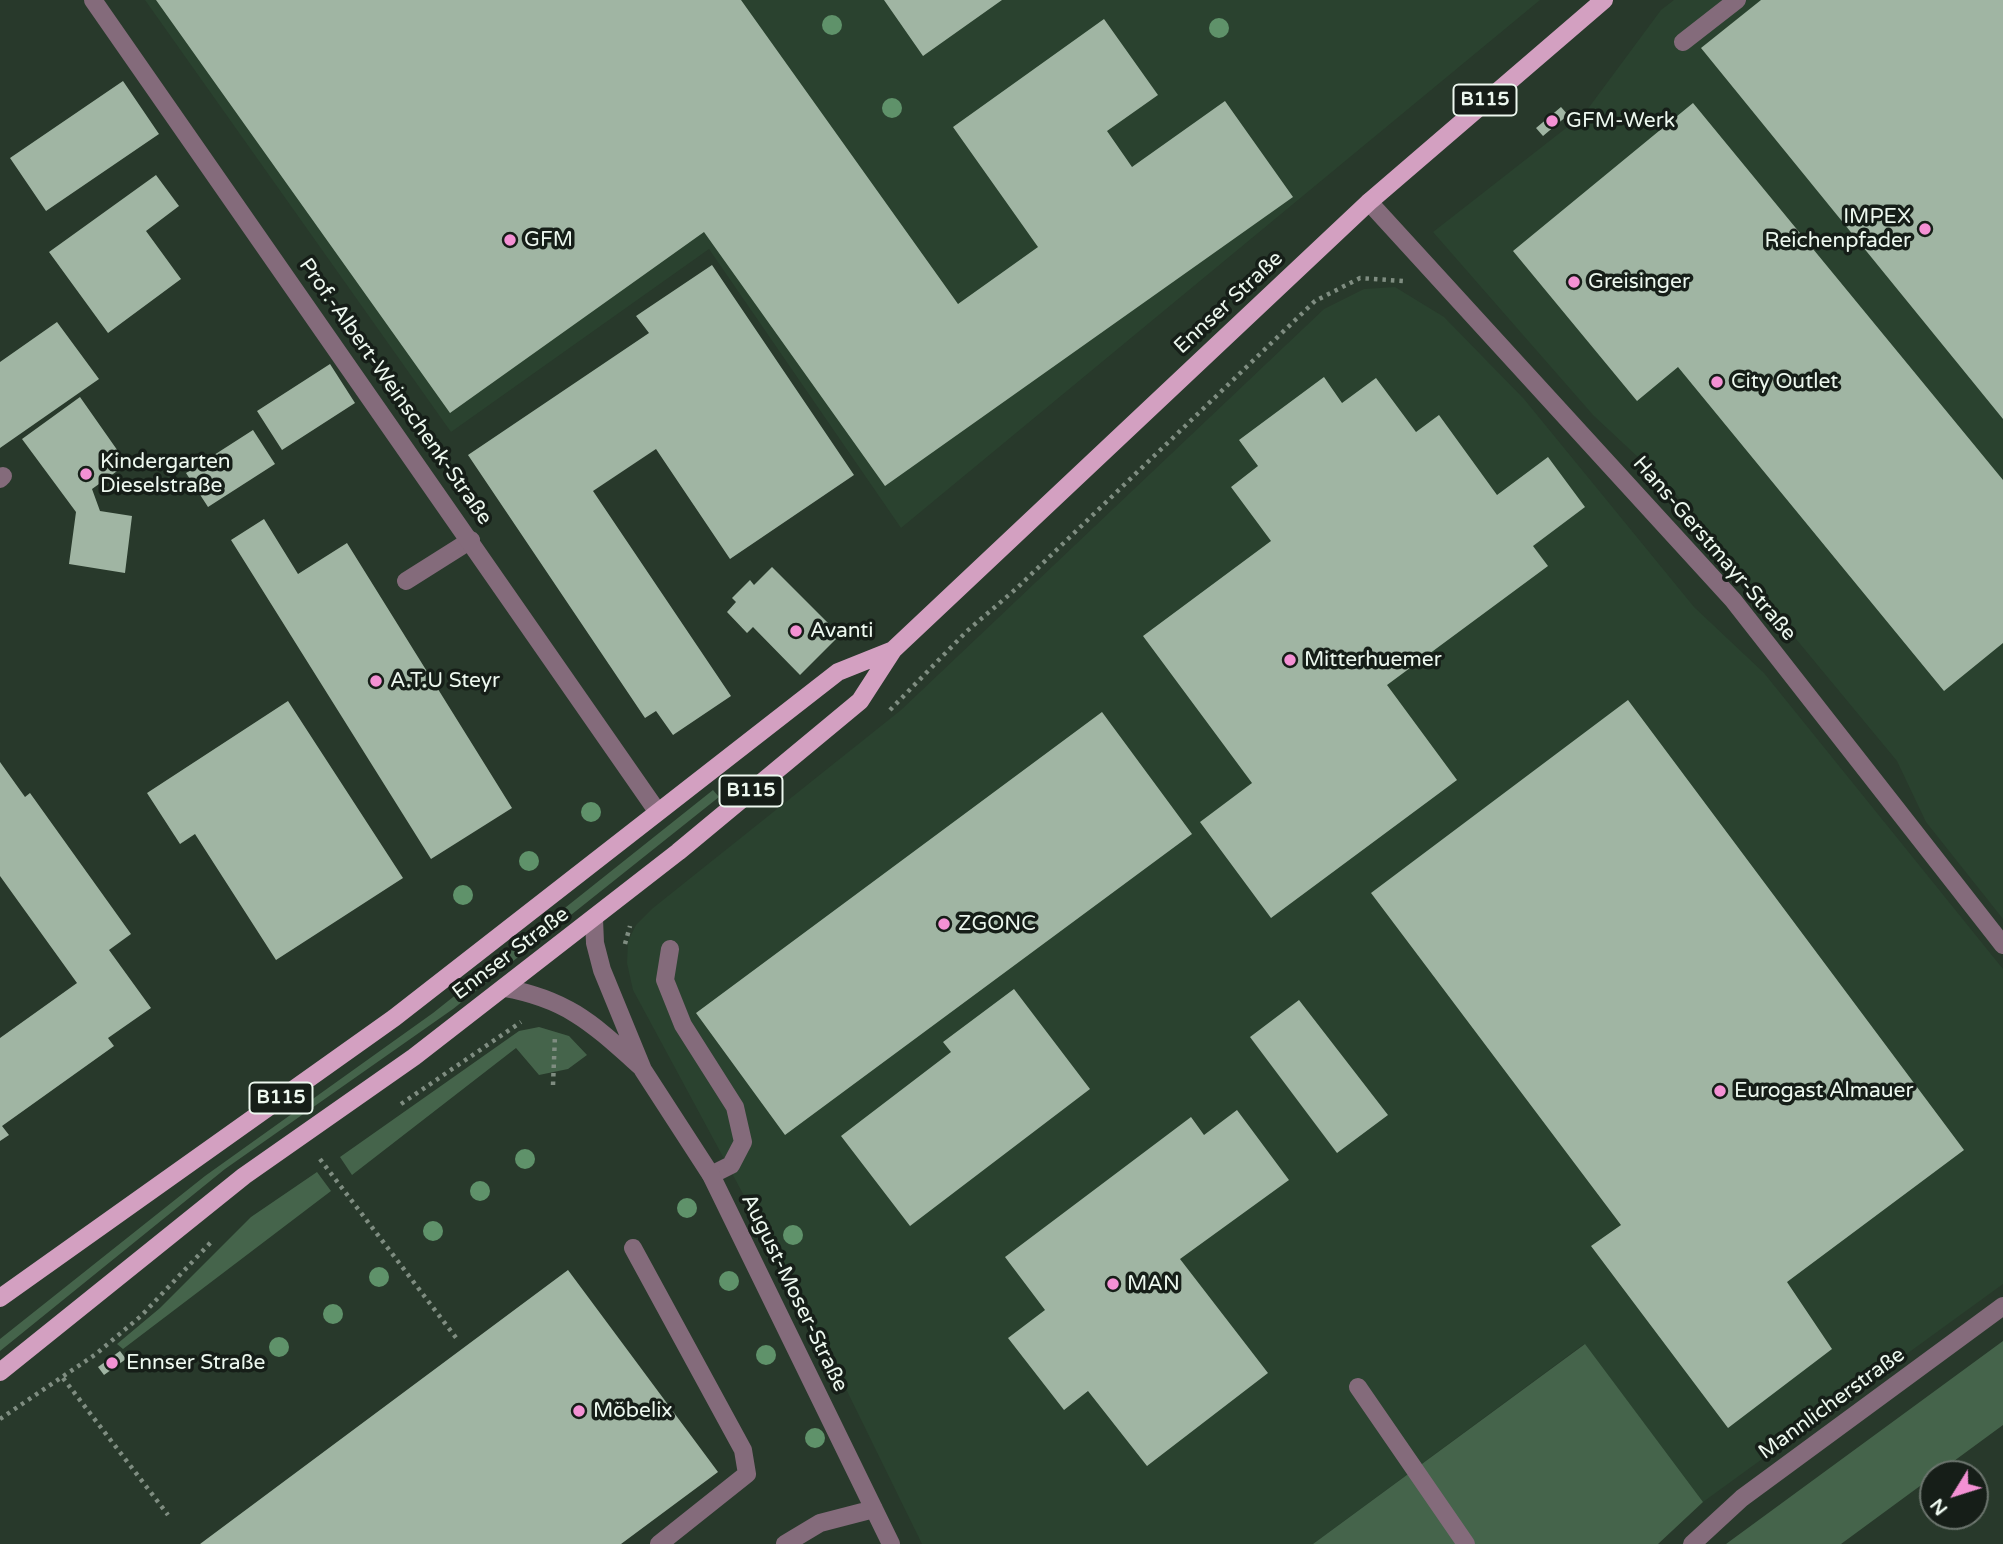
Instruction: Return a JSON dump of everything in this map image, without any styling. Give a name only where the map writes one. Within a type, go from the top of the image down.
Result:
[{"type":"main road","name":"Ennser Straße","points":[[0,1372],[244,1176],[414,1057],[594,919],[860,701],[893,650],[1369,202],[1604,0]]},
{"type":"main road","name":"Ennser Straße","points":[[0,1298],[394,1018],[838,672],[893,650]]},
{"type":"street","name":"Prof.-Albert-Weinschenk-Straße","points":[[93,0],[657,811]]},
{"type":"street","points":[[1683,42],[1737,0]]},
{"type":"street","name":"Hans-Gerstmayr-Straße","points":[[1369,202],[1733,600],[2003,945]]},
{"type":"street","points":[[406,581],[471,540]]},
{"type":"street","name":"August-Moser-Straße","points":[[594,919],[595,943],[602,970],[643,1070],[710,1175],[891,1544]]},
{"type":"street","points":[[670,949],[665,979],[683,1025],[735,1107],[743,1142],[731,1165],[710,1175]]},
{"type":"street","name":"August-Moser-Straße","points":[[504,988],[533,993],[564,1005],[595,1026],[643,1070]]},
{"type":"street","points":[[633,1248],[743,1451],[747,1474],[659,1544]]},
{"type":"street","name":"Mannlicherstraße","points":[[1692,1544],[1742,1498],[2003,1307]]},
{"type":"street","points":[[1358,1387],[1466,1544]]},
{"type":"street","points":[[785,1544],[820,1522],[874,1509]]},
{"type":"path","points":[[886,713],[967,631],[1017,588],[1315,301],[1360,278],[1408,282],[1420,291],[1438,278]]},
{"type":"path","points":[[602,970],[622,962],[631,923]]},
{"type":"path","points":[[553,1085],[556,1024],[564,1005]]},
{"type":"path","points":[[389,1112],[520,1022],[527,1021]]},
{"type":"path","points":[[310,1167],[332,1151]]},
{"type":"path","points":[[320,1159],[457,1339]]},
{"type":"path","points":[[0,1419],[63,1378],[141,1316],[218,1235]]},
{"type":"path","points":[[63,1378],[167,1515]]},
{"type":"shaded area","name":"GFM","points":[[145,0],[1540,0],[901,528],[709,249],[451,432]]},
{"type":"shaded area","points":[[1674,0],[2003,0],[2003,919],[1926,822],[1897,761],[1671,488],[1593,415],[1433,232],[1584,114],[1661,10]]},
{"type":"shaded area","points":[[1395,287],[1444,317],[1524,399],[1694,607],[1764,673],[2003,969],[2003,1284],[1703,1502],[1584,1344],[1313,1544],[922,1544],[823,1342],[633,990],[627,963],[628,941],[636,925],[653,908],[901,710],[1324,309],[1364,289]]},
{"type":"shaded area","points":[[713,790],[719,797],[453,1009],[225,1169],[0,1351],[0,1339],[205,1176],[433,1013]]},
{"type":"shaded area","points":[[539,1027],[569,1036],[587,1055],[568,1069],[539,1075],[516,1048],[352,1175],[340,1157],[519,1031]]},
{"type":"shaded area","points":[[317,1172],[331,1191],[123,1349],[117,1344],[160,1308],[251,1217]]},
{"type":"shaded area","points":[[2003,1341],[2003,1425],[1955,1460],[1919,1460],[1919,1487],[1841,1544],[1726,1544]]},
{"type":"shaded area","points":[[1585,1344],[1703,1502],[1658,1544],[1313,1544]]},
{"type":"building","name":"GFM","points":[[156,0],[741,0],[958,304],[1038,247],[953,127],[1104,19],[1158,95],[1107,131],[1132,167],[1225,101],[1293,197],[885,486],[704,232],[450,413]]},
{"type":"building","points":[[884,0],[1002,0],[923,56]]},
{"type":"building","name":"IMPEX Reichenpfader","points":[[1761,0],[2003,0],[2003,419],[1701,48]]},
{"type":"building","points":[[123,81],[159,134],[46,211],[10,158]]},
{"type":"building","points":[[1693,103],[2003,480],[2003,643],[1944,691],[1678,367],[1637,401],[1513,251]]},
{"type":"building","name":"GFM-Werk","points":[[1561,107],[1568,115],[1543,136],[1536,128]]},
{"type":"building","points":[[156,175],[179,206],[146,231],[181,279],[108,333],[49,252]]},
{"type":"building","points":[[712,265],[854,475],[730,559],[656,449],[593,491],[731,696],[673,735],[656,711],[645,718],[468,455],[649,333],[636,316]]},
{"type":"building","points":[[57,322],[99,379],[0,448],[0,362]]},
{"type":"building","points":[[330,364],[355,403],[282,450],[257,411]]},
{"type":"building","name":"Mitterhuemer","points":[[1324,377],[1342,403],[1376,378],[1416,432],[1439,415],[1497,495],[1548,457],[1585,507],[1533,546],[1548,566],[1387,685],[1457,780],[1271,918],[1200,822],[1252,783],[1143,636],[1271,541],[1231,487],[1258,466],[1239,440]]},
{"type":"building","points":[[80,397],[127,464],[92,489],[100,511],[132,516],[125,573],[69,564],[76,512],[22,439]]},
{"type":"building","points":[[253,430],[275,464],[208,507],[186,473]]},
{"type":"building","name":"A.T.U Steyr","points":[[264,519],[298,574],[347,543],[512,808],[431,859],[231,540]]},
{"type":"building","name":"Avanti","points":[[772,567],[840,635],[800,675],[753,627],[747,633],[727,612],[736,602],[732,598],[750,580],[754,585]]},
{"type":"building","name":"Eurogast Almauer","points":[[1628,700],[1964,1150],[1787,1282],[1832,1349],[1728,1428],[1591,1246],[1621,1225],[1371,893]]},
{"type":"building","points":[[288,701],[403,878],[276,960],[195,834],[180,844],[147,793]]},
{"type":"building","name":"ZGONC","points":[[1102,712],[1192,834],[785,1135],[696,1013]]},
{"type":"building","points":[[0,762],[25,797],[30,793],[131,934],[109,950],[151,1008],[108,1038],[114,1046],[2,1126],[9,1135],[0,1141],[0,1038],[77,983],[0,876]]},
{"type":"building","points":[[1014,989],[1090,1089],[910,1226],[841,1136],[951,1052],[943,1042]]},
{"type":"building","points":[[1299,1000],[1388,1115],[1337,1153],[1250,1037]]},
{"type":"building","name":"MAN","points":[[1237,1110],[1289,1180],[1180,1259],[1268,1373],[1147,1466],[1088,1391],[1064,1410],[1008,1338],[1045,1310],[1005,1257],[1191,1117],[1204,1135]]},
{"type":"building","points":[[568,1270],[718,1472],[621,1544],[200,1544]]},
{"type":"building","name":"Ennser Straße","points":[[120,1351],[126,1359],[104,1375],[98,1367]]},
{"type":"place","name":"GFM-Werk","points":[[1552,121]]},
{"type":"place","name":"IMPEX Reichenpfader","points":[[1925,229]]},
{"type":"place","name":"GFM","points":[[510,240]]},
{"type":"place","name":"Greisinger","points":[[1574,282]]},
{"type":"place","name":"City Outlet","points":[[1717,382]]},
{"type":"place","name":"Kindergarten Dieselstraße","points":[[86,474]]},
{"type":"place","name":"Avanti","points":[[796,631]]},
{"type":"place","name":"Mitterhuemer","points":[[1290,660]]},
{"type":"place","name":"A.T.U Steyr","points":[[376,681]]},
{"type":"place","name":"ZGONC","points":[[944,924]]},
{"type":"place","name":"Eurogast Almauer","points":[[1720,1091]]},
{"type":"place","name":"MAN","points":[[1113,1284]]},
{"type":"place","name":"Ennser Straße","points":[[112,1363]]},
{"type":"place","name":"Möbelix","points":[[579,1411]]}]
